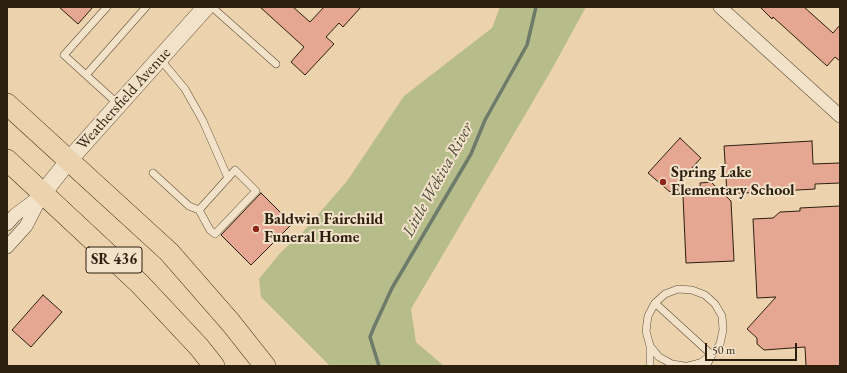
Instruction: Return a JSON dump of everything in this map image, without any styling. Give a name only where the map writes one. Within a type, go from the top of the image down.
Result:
[{"type":"main road","name":"SR 436","points":[[7,104],[169,252],[232,323],[265,366]]},
{"type":"main road","name":"SR 436","points":[[7,160],[140,284],[199,347],[214,366]]},
{"type":"street","points":[[720,7],[840,116]]},
{"type":"street","name":"Weathersfield Avenue","points":[[7,247],[26,226],[43,193],[69,160],[203,10]]},
{"type":"street","name":"Weathersfield Avenue","points":[[7,224],[15,215],[43,193]]},
{"type":"lane","points":[[107,7],[64,55],[118,105]]},
{"type":"lane","points":[[86,75],[146,7]]},
{"type":"lane","points":[[203,10],[276,64]]},
{"type":"lane","points":[[160,59],[185,89],[203,121],[228,178]]},
{"type":"lane","points":[[153,173],[189,206],[199,210],[210,230],[215,234],[256,191],[235,170],[199,210]]},
{"type":"lane","points":[[650,366],[650,346],[646,331],[648,316],[655,303],[665,294],[678,289],[692,290],[705,295],[715,304],[722,316],[723,330],[720,344],[706,366]]},
{"type":"lane","points":[[655,303],[712,355]]},
{"type":"lane","points":[[650,346],[659,357],[672,364],[684,366]]},
{"type":"lane","points":[[688,366],[700,363],[712,355]]},
{"type":"green space","points":[[500,7],[586,7],[552,69],[411,309],[416,342],[444,366],[330,366],[261,297],[259,279],[281,252],[302,233],[347,181],[404,96],[492,28]]},
{"type":"building","points":[[59,7],[93,7],[78,24]]},
{"type":"building","points":[[260,7],[293,7],[310,22],[324,7],[361,7],[343,27],[339,23],[326,37],[334,44],[305,75],[291,62],[304,47]]},
{"type":"building","points":[[760,7],[804,7],[833,33],[840,25],[840,61],[835,57],[827,66]]},
{"type":"building","points":[[680,138],[701,158],[670,192],[648,173]]},
{"type":"building","points":[[812,141],[813,164],[840,163],[840,183],[815,184],[815,189],[727,194],[724,146]]},
{"type":"building","points":[[711,182],[731,201],[734,261],[686,263],[683,196],[701,195],[700,183]]},
{"type":"building","name":"Baldwin Fairchild Funeral Home","points":[[261,193],[292,224],[251,265],[221,235]]},
{"type":"building","points":[[840,206],[840,366],[806,366],[805,347],[764,350],[757,344],[757,338],[747,329],[776,297],[757,298],[753,219],[773,218],[780,212],[800,211],[800,208]]},
{"type":"building","points":[[43,295],[62,312],[31,347],[12,330]]},
{"type":"waterway","name":"Little Wekiva River","points":[[379,366],[370,337],[374,327],[392,288],[471,154],[485,120],[527,45],[536,7]]},
{"type":"place","name":"Spring Lake Elementary School","points":[[663,182]]},
{"type":"place","name":"Baldwin Fairchild Funeral Home","points":[[256,229]]}]
